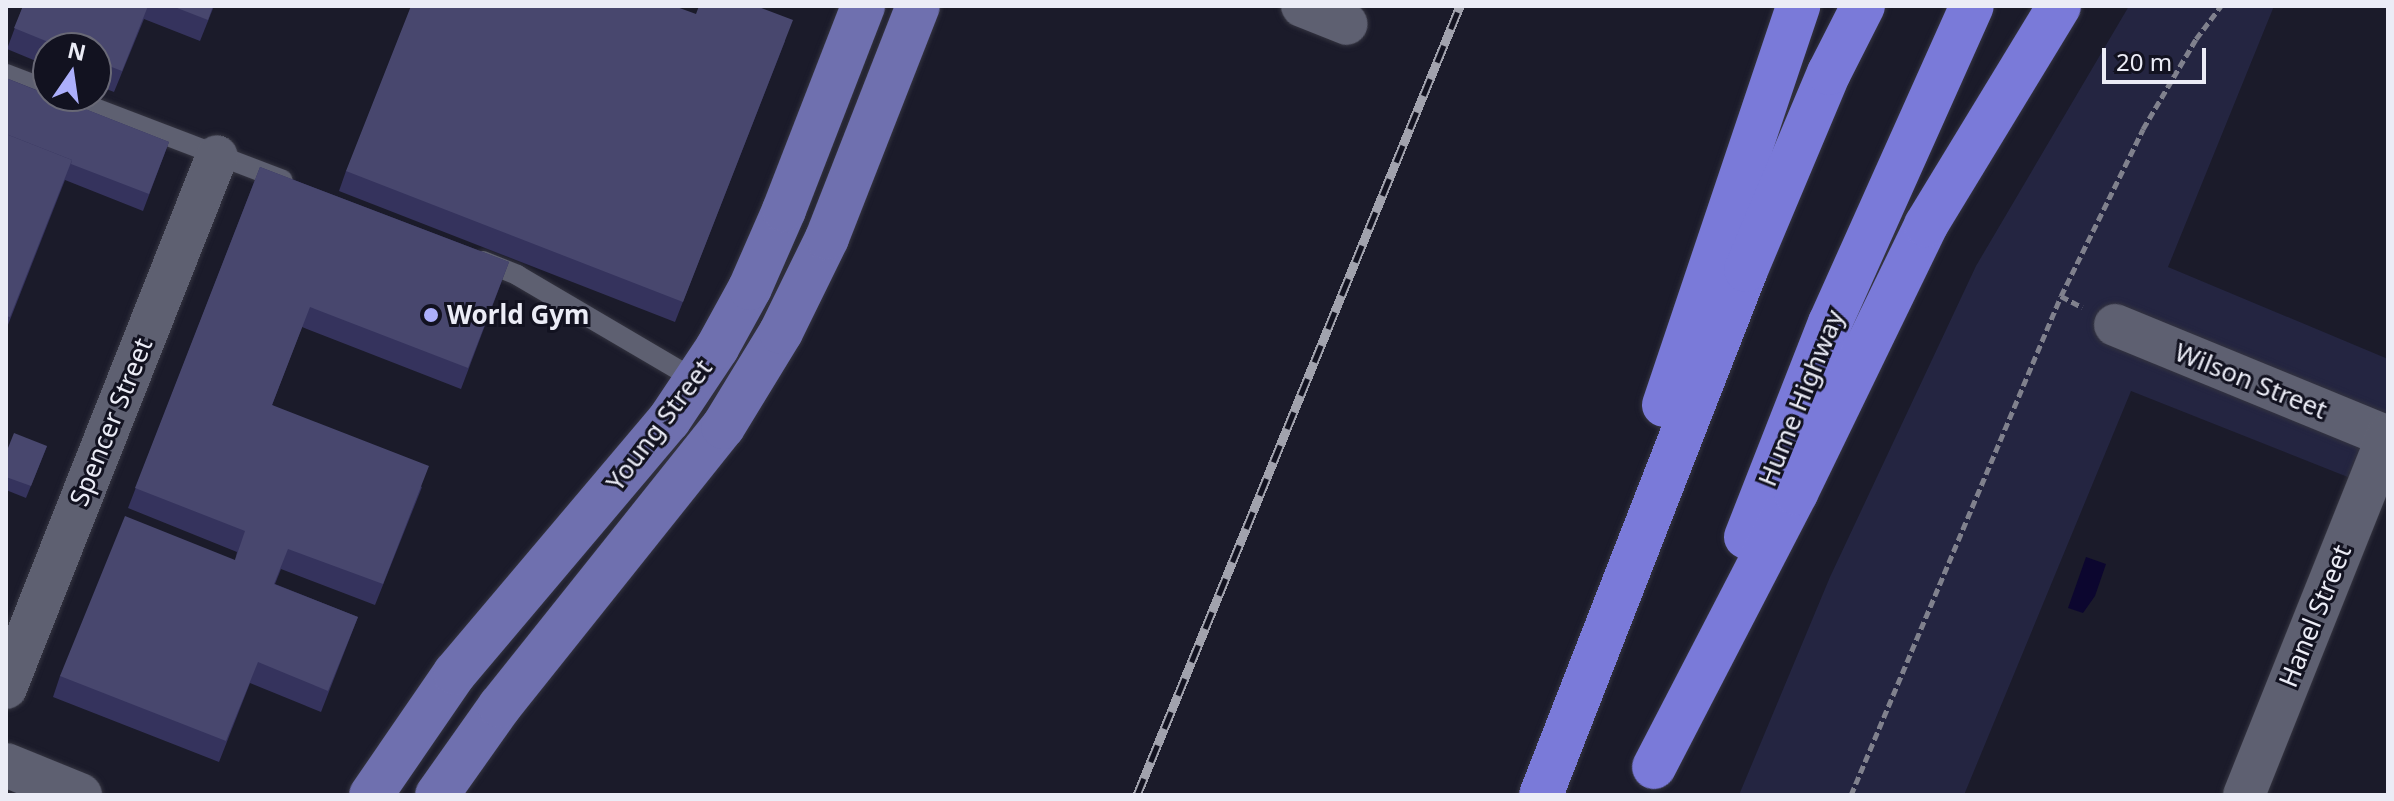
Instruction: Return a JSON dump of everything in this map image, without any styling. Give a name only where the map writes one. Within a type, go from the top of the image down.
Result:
[{"type":"highway","points":[[1538,795],[1798,6]]},
{"type":"highway","points":[[1538,795],[1746,270],[1829,73],[1863,6]]},
{"type":"highway","name":"Hume Highway","points":[[1649,781],[1830,323],[1972,6]]},
{"type":"highway","points":[[1649,781],[1796,493],[1926,225],[2059,6]]},
{"type":"main road","name":"Young Street","points":[[371,795],[455,673],[669,420],[696,380],[750,288],[863,6]]},
{"type":"main road","name":"Young Street","points":[[437,795],[500,706],[668,500],[732,414],[781,332],[827,238],[918,6]]},
{"type":"street","points":[[1302,6],[1353,15]]},
{"type":"street","name":"Spencer Street","points":[[6,688],[217,156]]},
{"type":"street","name":"Wilson Street","points":[[2115,325],[2387,437]]},
{"type":"street","name":"Hanel Street","points":[[2244,795],[2387,437]]},
{"type":"street","points":[[6,765],[80,795]]},
{"type":"lane","points":[[6,74],[32,84]]},
{"type":"lane","points":[[104,112],[305,188]]},
{"type":"lane","points":[[461,252],[517,275],[696,380]]},
{"type":"path","points":[[1851,795],[2061,296],[2143,129],[2196,39],[2221,6]]},
{"type":"shaded area","points":[[2129,6],[2274,6],[2168,267],[2388,359],[2388,493],[2131,391],[1964,795],[1739,795],[1830,577],[1976,266]]},
{"type":"shaded area","points":[[2086,557],[2106,564],[2095,596],[2083,613],[2068,608]]},
{"type":"building","points":[[23,6],[148,6],[122,71],[112,67],[112,32],[32,32],[32,35],[14,28]]},
{"type":"building","points":[[172,6],[213,6],[208,20]]},
{"type":"building","points":[[411,6],[674,6],[696,14],[699,6],[756,6],[793,20],[683,302],[346,171]]},
{"type":"building","points":[[6,78],[32,89],[32,112],[93,112],[169,142],[149,194],[71,164],[72,160],[6,134]]},
{"type":"building","points":[[6,134],[72,160],[10,317],[6,316]]},
{"type":"building","points":[[260,167],[509,262],[468,368],[310,307],[272,405],[429,466],[383,584],[288,549],[274,584],[358,617],[328,691],[258,662],[226,741],[60,676],[125,516],[235,560],[245,531],[135,488]]},
{"type":"building","points":[[14,433],[47,446],[31,486],[6,477],[6,453]]},
{"type":"railway","points":[[1137,795],[1460,6]]},
{"type":"place","name":"World Gym","points":[[431,315]]}]
